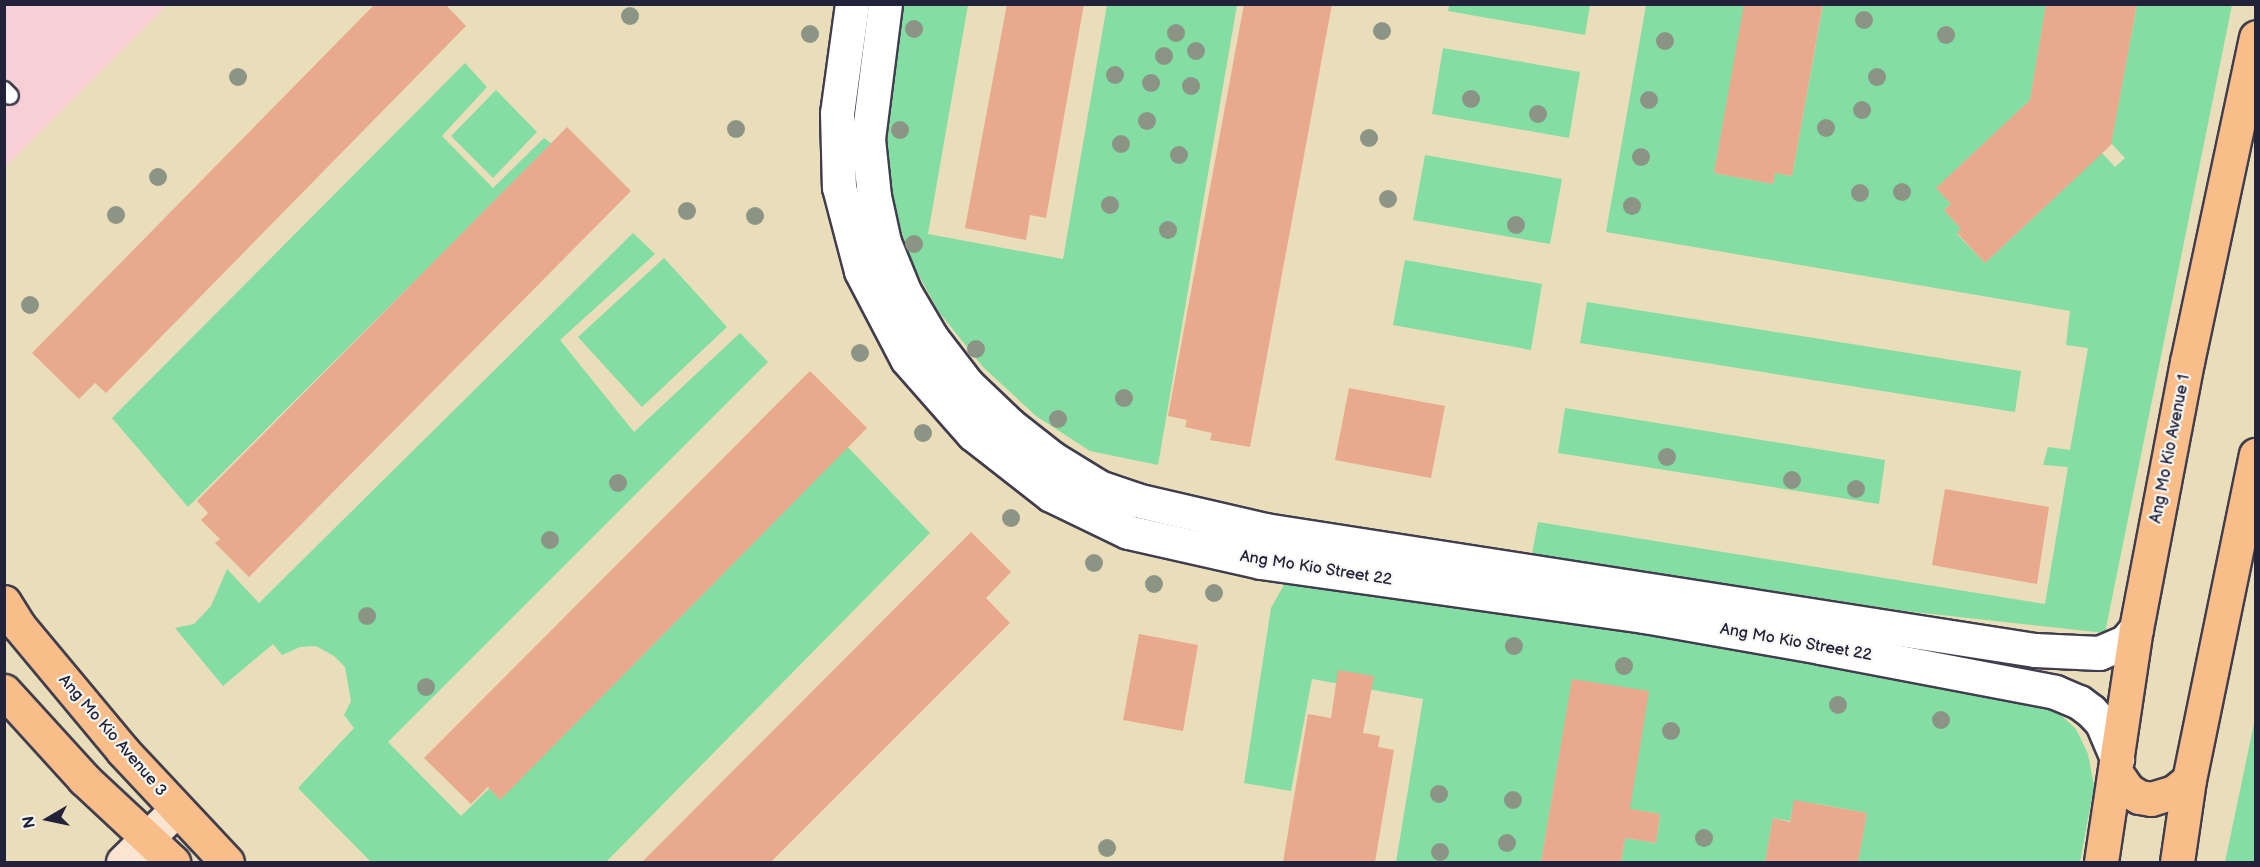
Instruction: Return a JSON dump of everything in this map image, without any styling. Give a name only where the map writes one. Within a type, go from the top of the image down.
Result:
[{"type":"main road","name":"Ang Mo Kio Avenue 1","points":[[2101,862],[2136,629],[2187,362],[2256,37]]},
{"type":"main road","points":[[2177,862],[2189,780],[2256,455]]},
{"type":"main road","name":"Ang Mo Kio Avenue 3","points":[[4,602],[19,627],[176,810],[227,862]]},
{"type":"main road","points":[[4,691],[84,779],[173,862],[200,834]]},
{"type":"main road","points":[[2116,766],[2128,790],[2139,797],[2151,799],[2174,792],[2189,780]]},
{"type":"main road","points":[[123,862],[176,810]]},
{"type":"street","name":"Ang Mo Kio Street 22","points":[[852,4],[837,113],[839,187],[861,271],[907,359],[973,434],[1051,495],[1128,532],[1261,562],[1645,616],[1820,646],[2055,692],[2079,702],[2102,723],[2116,766]]},
{"type":"street","name":"Ang Mo Kio Street 22","points":[[885,4],[868,139],[874,196],[884,242],[904,291],[932,337],[967,384],[1010,425],[1052,458],[1099,487],[1136,500],[1265,530],[2036,650],[2099,653],[2125,642],[2136,629]]},
{"type":"shaded area","points":[[5,5],[167,5],[5,167]]},
{"type":"green space","points":[[1449,4],[1590,5],[1585,35],[1448,11]]},
{"type":"green space","points":[[903,5],[968,5],[928,234],[1063,259],[1107,5],[1237,5],[1158,465],[1090,451],[1036,416],[983,367],[939,312],[908,256],[892,195],[887,149],[887,100]]},
{"type":"green space","points":[[1646,5],[1745,5],[1714,173],[1773,184],[1775,173],[1792,176],[1823,5],[2046,5],[2030,100],[1937,188],[1951,204],[1944,210],[1961,229],[1957,234],[1985,263],[2102,153],[2115,167],[2125,158],[2111,143],[2137,5],[2232,5],[2105,633],[1905,611],[1532,554],[1538,522],[2045,604],[2068,467],[2043,465],[2048,447],[2070,450],[2088,348],[2066,345],[2070,311],[1606,232]]},
{"type":"green space","points":[[1443,48],[1580,72],[1569,138],[1432,114]]},
{"type":"green space","points":[[465,63],[487,87],[442,136],[493,188],[544,138],[552,144],[188,507],[112,418]]},
{"type":"green space","points":[[496,90],[537,132],[493,178],[451,136]]},
{"type":"green space","points":[[1425,155],[1562,179],[1550,244],[1413,220]]},
{"type":"green space","points":[[633,233],[655,254],[560,340],[634,432],[740,333],[768,362],[388,742],[461,816],[844,443],[930,533],[606,862],[371,862],[298,788],[354,728],[344,715],[351,701],[345,667],[334,656],[316,646],[300,647],[282,655],[273,644],[223,686],[175,628],[194,624],[211,606],[227,569],[259,603]]},
{"type":"green space","points":[[664,258],[727,327],[642,407],[578,337]]},
{"type":"green space","points":[[1405,260],[1542,284],[1531,350],[1393,325]]},
{"type":"green space","points":[[1587,302],[2021,371],[2015,412],[1580,343]]},
{"type":"green space","points":[[1565,408],[1885,460],[1879,504],[1558,453]]},
{"type":"green space","points":[[1314,582],[1647,630],[2054,709],[2076,729],[2088,754],[2094,786],[2080,862],[1858,862],[1867,813],[1818,804],[1792,810],[1790,821],[1773,818],[1765,862],[1621,862],[1625,838],[1656,843],[1660,814],[1630,809],[1561,745],[1541,862],[1396,862],[1423,699],[1312,679],[1291,791],[1244,783],[1271,608],[1285,583]]},
{"type":"green space","points":[[2255,719],[2255,862],[2225,862]]},
{"type":"building","points":[[375,4],[445,4],[466,26],[106,393],[95,383],[79,399],[32,353]]},
{"type":"building","points":[[1007,4],[1084,4],[1046,218],[1030,215],[1026,240],[965,228]]},
{"type":"building","points":[[1244,4],[1332,4],[1250,447],[1210,440],[1212,433],[1185,427],[1187,420],[1168,416]]},
{"type":"building","points":[[1744,4],[1823,4],[1792,176],[1775,173],[1773,184],[1714,173]]},
{"type":"building","points":[[2046,4],[2137,4],[2111,145],[1985,263],[1957,233],[1961,229],[1944,210],[1951,204],[1936,188],[2030,100]]},
{"type":"building","points":[[567,127],[631,191],[249,577],[215,543],[220,539],[201,520],[208,513],[197,501]]},
{"type":"building","points":[[810,371],[867,428],[500,800],[488,787],[471,804],[424,758]]},
{"type":"building","points":[[1349,388],[1445,406],[1431,478],[1335,460]]},
{"type":"building","points":[[1945,489],[2049,507],[2037,584],[1932,565]]},
{"type":"building","points":[[971,532],[1011,572],[986,598],[1010,623],[771,862],[642,862]]},
{"type":"building","points":[[1139,634],[1198,645],[1183,731],[1123,720]]},
{"type":"building","points":[[1338,670],[1374,676],[1363,733],[1380,736],[1378,747],[1394,750],[1375,862],[1283,862],[1308,714],[1331,718]]},
{"type":"building","points":[[1572,679],[1649,691],[1630,809],[1660,814],[1656,843],[1625,838],[1621,862],[1541,862]]},
{"type":"building","points":[[1794,800],[1867,813],[1858,862],[1765,862],[1773,818],[1790,822]]}]
